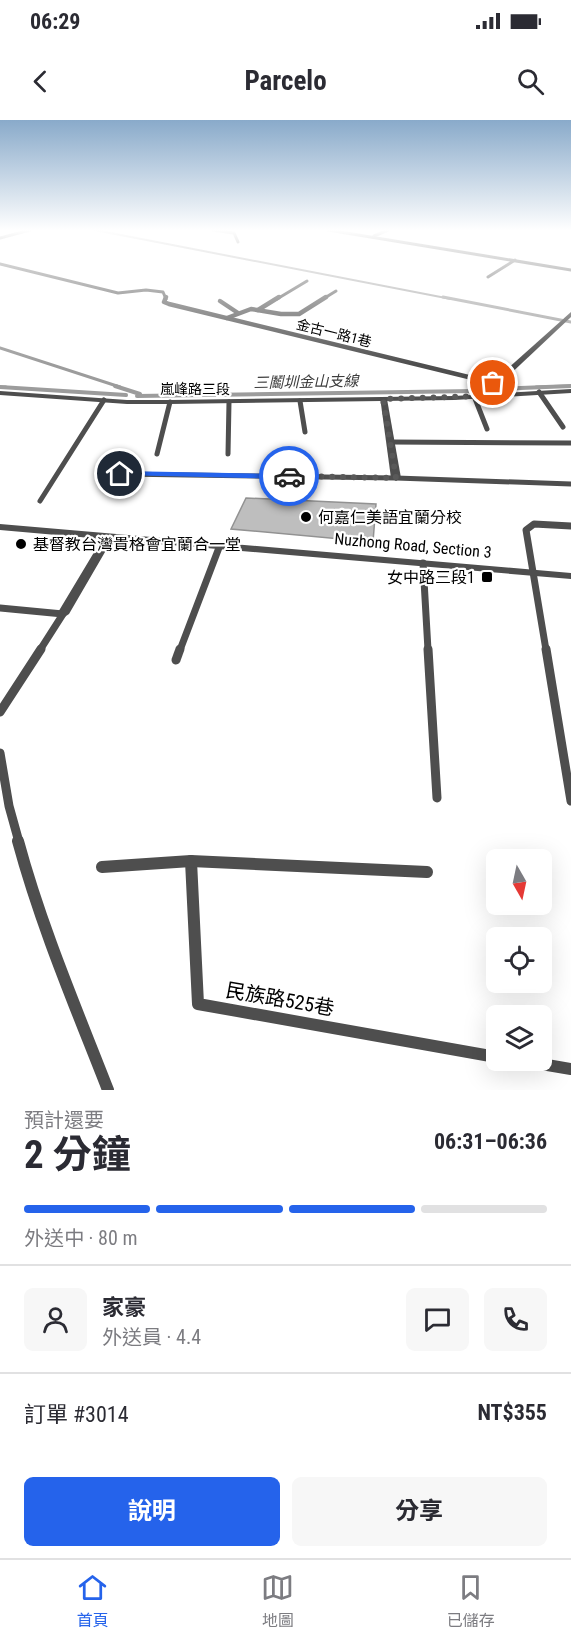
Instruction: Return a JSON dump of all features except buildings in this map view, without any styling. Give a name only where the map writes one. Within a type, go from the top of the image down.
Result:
[{"type":"street","points":[[478,396],[571,314]]},
{"type":"street","name":"嵐峰路三段","points":[[0,393],[104,400],[229,402],[478,396],[571,391]]},
{"type":"street","points":[[383,399],[396,478]]},
{"type":"street","name":"Nuzhong Road, Section 3","points":[[0,527],[571,576]]},
{"type":"street","points":[[63,614],[108,537]]},
{"type":"lane","name":"金古一路1巷","points":[[46,275],[118,293],[156,290],[163,292],[166,297],[164,302],[169,304],[493,383]]},
{"type":"lane","points":[[488,278],[492,275]]},
{"type":"lane","points":[[258,310],[307,281]]},
{"type":"lane","points":[[227,318],[251,309],[281,314],[299,314],[336,291]]},
{"type":"lane","points":[[220,301],[238,313]]},
{"type":"lane","points":[[539,392],[563,427]]},
{"type":"lane","points":[[478,396],[487,429]]},
{"type":"lane","points":[[40,501],[104,400]]},
{"type":"lane","points":[[300,401],[305,432]]},
{"type":"lane","points":[[157,454],[170,402]]},
{"type":"lane","points":[[228,454],[229,402]]},
{"type":"lane","points":[[390,442],[571,443]]},
{"type":"lane","points":[[120,474],[396,478],[571,484]]},
{"type":"lane","points":[[571,526],[534,525],[526,530],[571,801]]},
{"type":"lane","points":[[176,660],[220,545]]},
{"type":"lane","points":[[423,562],[437,798]]},
{"type":"lane","points":[[0,608],[63,614],[0,712]]},
{"type":"lane","points":[[0,753],[9,806],[28,878],[106,1089]]},
{"type":"lane","points":[[102,867],[191,861],[427,872]]},
{"type":"lane","name":"民族路525巷","points":[[191,861],[198,1004],[486,1055]]},
{"type":"lane","points":[[552,1066],[571,1070]]},
{"type":"waterway","points":[[329,275],[451,299]]},
{"type":"waterway","points":[[443,297],[571,322]]},
{"type":"waterway","points":[[0,348],[120,387]]},
{"type":"waterway","points":[[115,386],[140,394]]},
{"type":"waterway","name":"三鬮圳金山支線","points":[[497,389],[571,386],[536,387]]},
{"type":"waterway","name":"三鬮圳金山支線","points":[[6,387],[0,387],[126,395]]},
{"type":"waterway","name":"三鬮圳金山支線","points":[[137,396],[475,391]]},
{"type":"way so far","points":[[289,476],[396,478],[383,399],[482,396],[493,383]]},
{"type":"place","name":"何嘉仁美語宜蘭分校","points":[[306,517]]},
{"type":"place","name":"基督教台灣貴格會宜蘭合一堂","points":[[21,544]]},
{"type":"place","name":"女中路三段1","points":[[487,577]]},
{"type":"route","points":[[120,474],[289,476]]}]
